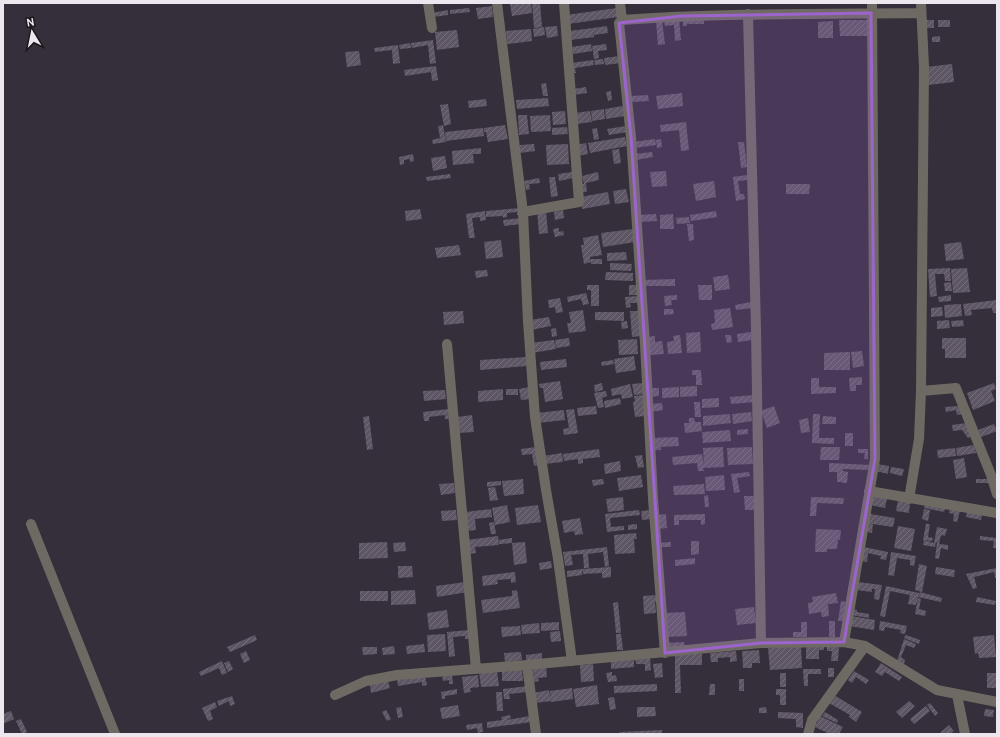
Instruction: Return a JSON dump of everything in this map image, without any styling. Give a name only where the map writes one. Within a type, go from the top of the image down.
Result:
[{"type":"street","points":[[428,3],[432,28]]},
{"type":"street","points":[[497,3],[518,162],[523,212],[528,322],[535,417],[558,559],[572,661]]},
{"type":"street","points":[[523,212],[578,202],[564,3]]},
{"type":"street","points":[[620,3],[622,20],[619,23],[631,145],[645,344],[653,499],[665,653]]},
{"type":"street","points":[[622,20],[872,8],[921,8],[924,67],[919,439],[909,499]]},
{"type":"street","points":[[844,642],[875,459],[872,8]]},
{"type":"street","points":[[748,14],[756,329],[761,643]]},
{"type":"street","points":[[447,344],[476,669]]},
{"type":"street","points":[[920,391],[956,388],[991,475],[997,494]]},
{"type":"street","points":[[870,491],[909,499],[997,513]]},
{"type":"street","points":[[31,524],[115,734]]},
{"type":"street","points":[[335,695],[366,681],[397,675],[665,653],[761,643],[844,642],[865,646],[938,690],[997,702]]},
{"type":"street","points":[[808,734],[812,720],[865,646]]},
{"type":"street","points":[[527,665],[536,734]]},
{"type":"street","points":[[957,695],[965,734]]},
{"type":"highlighted area","points":[[871,13],[875,459],[844,642],[761,643],[665,653],[631,137],[619,23],[681,16]]},
{"type":"building","points":[[531,3],[532,13],[512,16],[510,4]]},
{"type":"building","points":[[532,3],[540,3],[542,27],[534,28]]},
{"type":"building","points":[[492,6],[493,17],[478,19],[476,8]]},
{"type":"building","points":[[469,8],[470,12],[450,14],[450,10]]},
{"type":"building","points":[[617,8],[618,17],[568,24],[566,15]]},
{"type":"building","points":[[448,10],[448,15],[433,17],[432,13]]},
{"type":"building","points":[[679,19],[681,40],[675,41],[674,25],[665,26],[664,21]]},
{"type":"building","points":[[683,19],[704,19],[704,24],[687,24],[687,26],[683,26]]},
{"type":"building","points":[[662,20],[665,44],[658,45],[656,21]]},
{"type":"building","points":[[839,20],[868,20],[868,36],[840,36]]},
{"type":"building","points":[[924,20],[934,20],[934,28],[925,28]]},
{"type":"building","points":[[938,20],[950,20],[950,27],[938,27]]},
{"type":"building","points":[[833,21],[833,38],[818,38],[818,22]]},
{"type":"building","points":[[557,26],[558,36],[547,38],[545,27]]},
{"type":"building","points":[[607,26],[608,33],[594,35],[593,28]]},
{"type":"building","points":[[544,27],[545,35],[534,37],[533,29]]},
{"type":"building","points":[[593,28],[594,37],[570,40],[569,31]]},
{"type":"building","points":[[531,29],[532,41],[507,44],[506,31]]},
{"type":"building","points":[[457,30],[459,47],[437,50],[435,32]]},
{"type":"building","points":[[940,36],[940,42],[932,42],[932,37]]},
{"type":"building","points":[[433,40],[436,63],[430,64],[428,45],[412,48],[411,43]]},
{"type":"building","points":[[410,43],[411,48],[400,49],[399,45]]},
{"type":"building","points":[[591,44],[592,51],[573,54],[572,47]]},
{"type":"building","points":[[606,44],[607,50],[598,51],[599,58],[594,59],[592,46]]},
{"type":"building","points":[[398,45],[400,63],[393,64],[392,50],[375,52],[374,48]]},
{"type":"building","points":[[359,51],[361,65],[347,67],[345,52]]},
{"type":"building","points":[[620,56],[621,63],[605,65],[604,58]]},
{"type":"building","points":[[603,59],[604,64],[595,65],[594,60]]},
{"type":"building","points":[[593,60],[594,65],[575,68],[576,73],[573,73],[571,63]]},
{"type":"building","points":[[952,64],[954,82],[928,85],[926,67]]},
{"type":"building","points":[[436,66],[438,80],[432,81],[431,72],[405,76],[404,70]]},
{"type":"building","points":[[546,83],[548,96],[543,96],[541,84]]},
{"type":"building","points":[[586,87],[587,93],[573,95],[573,89]]},
{"type":"building","points":[[611,91],[612,100],[608,101],[606,92]]},
{"type":"building","points":[[682,93],[683,106],[658,109],[656,96]]},
{"type":"building","points":[[648,95],[649,101],[631,102],[631,96]]},
{"type":"building","points":[[548,98],[549,106],[517,109],[516,100]]},
{"type":"building","points":[[486,99],[487,106],[469,108],[468,101]]},
{"type":"building","points":[[448,104],[451,124],[444,126],[440,105]]},
{"type":"building","points":[[623,106],[625,116],[606,119],[605,109]]},
{"type":"building","points":[[604,109],[605,119],[592,121],[591,111]]},
{"type":"building","points":[[565,111],[566,124],[553,125],[552,112]]},
{"type":"building","points":[[590,111],[592,122],[576,124],[575,113]]},
{"type":"building","points":[[518,115],[527,115],[529,134],[519,135]]},
{"type":"building","points":[[550,115],[551,131],[531,132],[530,116]]},
{"type":"building","points":[[686,122],[689,150],[681,151],[679,130],[661,132],[660,125]]},
{"type":"building","points":[[443,125],[446,142],[433,144],[432,140],[440,138],[438,126]]},
{"type":"building","points":[[505,125],[508,139],[488,142],[484,128]]},
{"type":"building","points":[[626,126],[627,132],[609,135],[607,129]]},
{"type":"building","points":[[567,127],[568,134],[552,135],[552,128]]},
{"type":"building","points":[[483,128],[484,136],[446,141],[445,132]]},
{"type":"building","points":[[597,128],[599,139],[594,140],[592,129]]},
{"type":"building","points":[[625,137],[627,146],[590,153],[588,143]]},
{"type":"building","points":[[655,139],[656,145],[634,148],[633,142]]},
{"type":"building","points":[[661,139],[662,147],[657,148],[656,140]]},
{"type":"building","points":[[738,142],[744,142],[747,167],[741,168]]},
{"type":"building","points":[[586,143],[588,154],[578,156],[576,145]]},
{"type":"building","points":[[534,144],[535,151],[520,153],[520,145]]},
{"type":"building","points":[[568,144],[569,164],[547,165],[546,145]]},
{"type":"building","points":[[481,148],[481,154],[473,154],[474,163],[453,165],[452,151]]},
{"type":"building","points":[[619,149],[621,163],[614,164],[612,150]]},
{"type":"building","points":[[652,152],[653,157],[636,160],[635,154]]},
{"type":"building","points":[[413,154],[414,161],[410,162],[410,159],[404,160],[404,164],[400,165],[399,157]]},
{"type":"building","points":[[445,156],[447,168],[433,171],[431,158]]},
{"type":"building","points":[[666,171],[667,186],[652,187],[650,172]]},
{"type":"building","points":[[572,172],[573,178],[559,181],[558,174]]},
{"type":"building","points":[[598,172],[599,180],[586,183],[587,192],[580,192],[579,184],[584,184],[582,176]]},
{"type":"building","points":[[450,174],[451,178],[427,181],[426,177]]},
{"type":"building","points":[[747,175],[748,180],[738,181],[740,194],[744,194],[745,199],[736,201],[733,177]]},
{"type":"building","points":[[549,177],[555,177],[558,196],[551,197]]},
{"type":"building","points":[[539,178],[540,183],[529,184],[530,189],[526,190],[524,181]]},
{"type":"building","points":[[714,181],[716,197],[696,201],[693,184]]},
{"type":"building","points":[[786,184],[810,184],[809,194],[786,194]]},
{"type":"building","points":[[626,189],[629,202],[615,204],[613,191]]},
{"type":"building","points":[[608,192],[610,204],[582,209],[580,197]]},
{"type":"building","points":[[521,208],[521,215],[517,215],[517,212],[507,213],[507,217],[503,218],[503,216],[486,217],[486,211]]},
{"type":"building","points":[[420,209],[422,219],[406,221],[405,211]]},
{"type":"building","points":[[563,210],[564,218],[555,220],[554,212]]},
{"type":"building","points":[[485,211],[486,220],[480,221],[480,217],[472,218],[475,238],[469,238],[466,214]]},
{"type":"building","points":[[537,211],[546,211],[548,233],[539,234]]},
{"type":"building","points":[[716,211],[717,217],[691,221],[690,215]]},
{"type":"building","points":[[656,214],[657,221],[639,222],[639,215]]},
{"type":"building","points":[[673,214],[674,229],[660,229],[660,215]]},
{"type":"building","points":[[689,217],[690,223],[677,224],[676,218]]},
{"type":"building","points":[[521,218],[521,224],[504,226],[503,220]]},
{"type":"building","points":[[687,224],[693,224],[694,240],[689,241]]},
{"type":"building","points":[[559,228],[559,232],[563,231],[564,235],[555,237],[553,229]]},
{"type":"building","points":[[633,229],[635,242],[603,247],[601,233]]},
{"type":"building","points":[[598,235],[602,255],[590,257],[591,262],[584,264],[581,245],[584,245],[583,238]]},
{"type":"building","points":[[501,240],[503,257],[486,259],[484,242]]},
{"type":"building","points":[[961,242],[964,259],[946,261],[944,244]]},
{"type":"building","points":[[459,245],[461,255],[437,258],[435,248]]},
{"type":"building","points":[[626,252],[627,260],[607,261],[607,253]]},
{"type":"building","points":[[591,259],[602,259],[602,264],[591,264]]},
{"type":"building","points":[[610,263],[632,264],[631,271],[610,270]]},
{"type":"building","points":[[950,268],[951,281],[945,281],[944,274],[935,274],[937,296],[930,297],[928,269]]},
{"type":"building","points":[[967,268],[970,292],[953,293],[951,269]]},
{"type":"building","points":[[487,270],[488,276],[476,278],[475,271]]},
{"type":"building","points":[[606,272],[633,273],[633,281],[605,280]]},
{"type":"building","points":[[728,275],[730,289],[715,291],[713,277]]},
{"type":"building","points":[[675,279],[675,286],[643,286],[643,280]]},
{"type":"building","points":[[951,282],[952,291],[945,291],[944,283]]},
{"type":"building","points":[[587,285],[599,285],[599,306],[591,306],[591,290],[587,290]]},
{"type":"building","points":[[629,285],[637,285],[638,295],[629,295]]},
{"type":"building","points":[[698,285],[712,285],[712,300],[699,300]]},
{"type":"building","points":[[586,293],[589,304],[583,305],[581,299],[568,302],[567,297]]},
{"type":"building","points":[[677,295],[677,300],[671,300],[672,305],[665,306],[664,296]]},
{"type":"building","points":[[951,295],[951,301],[939,302],[938,297]]},
{"type":"building","points":[[639,296],[639,303],[630,303],[631,307],[626,308],[625,297]]},
{"type":"building","points":[[560,298],[563,312],[556,313],[555,307],[549,308],[548,300]]},
{"type":"building","points":[[997,300],[997,313],[993,313],[992,308],[971,310],[972,315],[965,316],[963,304]]},
{"type":"building","points":[[751,302],[752,308],[736,310],[735,305]]},
{"type":"building","points":[[961,304],[962,316],[945,318],[944,305]]},
{"type":"building","points":[[942,307],[943,316],[931,317],[931,308]]},
{"type":"building","points":[[730,308],[733,327],[712,330],[711,324],[715,323],[714,310]]},
{"type":"building","points":[[664,309],[673,309],[674,314],[664,315]]},
{"type":"building","points":[[583,310],[586,331],[569,333],[567,323],[571,323],[569,312]]},
{"type":"building","points":[[463,311],[464,323],[444,325],[443,312]]},
{"type":"building","points":[[630,311],[639,311],[641,336],[632,337]]},
{"type":"building","points":[[595,312],[624,312],[624,321],[595,320]]},
{"type":"building","points":[[549,317],[551,326],[531,330],[530,320]]},
{"type":"building","points":[[949,320],[950,328],[937,329],[937,321]]},
{"type":"building","points":[[963,320],[964,326],[952,327],[951,321]]},
{"type":"building","points":[[627,321],[628,328],[622,329],[621,322]]},
{"type":"building","points":[[556,328],[557,336],[552,337],[551,329]]},
{"type":"building","points":[[700,332],[701,352],[687,353],[686,333]]},
{"type":"building","points":[[751,332],[752,340],[738,342],[737,334]]},
{"type":"building","points":[[680,335],[682,353],[668,354],[667,342],[674,341],[673,336]]},
{"type":"building","points":[[725,335],[731,335],[732,342],[727,343]]},
{"type":"building","points":[[655,336],[655,342],[662,341],[664,354],[650,355],[648,337]]},
{"type":"building","points":[[569,338],[570,346],[556,348],[555,340]]},
{"type":"building","points":[[942,338],[966,338],[966,358],[945,358],[945,349],[942,349]]},
{"type":"building","points":[[637,339],[638,354],[619,355],[618,340]]},
{"type":"building","points":[[554,340],[556,349],[532,353],[531,343]]},
{"type":"building","points":[[862,351],[864,366],[853,368],[851,352]]},
{"type":"building","points":[[850,352],[850,370],[824,370],[824,353]]},
{"type":"building","points":[[634,356],[636,370],[616,373],[614,359]]},
{"type":"building","points":[[526,357],[527,366],[480,370],[480,360]]},
{"type":"building","points":[[566,359],[567,367],[541,370],[540,362]]},
{"type":"building","points":[[613,360],[614,364],[602,366],[601,362]]},
{"type":"building","points":[[692,370],[701,370],[702,385],[696,385],[696,375],[692,375]]},
{"type":"building","points":[[862,377],[862,385],[856,385],[856,391],[850,391],[849,378]]},
{"type":"building","points":[[811,378],[819,378],[819,387],[836,387],[836,393],[811,394]]},
{"type":"building","points":[[560,381],[563,399],[545,402],[543,388],[540,388],[539,384]]},
{"type":"building","points":[[602,383],[603,390],[595,392],[594,385]]},
{"type":"building","points":[[642,383],[644,394],[634,395],[632,384]]},
{"type":"building","points":[[994,383],[996,389],[991,391],[995,401],[973,410],[967,393]]},
{"type":"building","points":[[630,384],[633,397],[622,399],[621,394],[612,396],[611,389]]},
{"type":"building","points":[[697,386],[697,396],[680,397],[680,387]]},
{"type":"building","points":[[529,387],[531,399],[521,400],[519,389]]},
{"type":"building","points":[[679,387],[679,397],[662,398],[662,388]]},
{"type":"building","points":[[649,388],[659,388],[659,396],[650,397]]},
{"type":"building","points":[[503,389],[503,400],[478,402],[478,391]]},
{"type":"building","points":[[506,389],[518,389],[518,395],[506,395]]},
{"type":"building","points":[[445,390],[446,399],[424,401],[423,391]]},
{"type":"building","points":[[606,391],[607,396],[602,398],[604,407],[598,408],[594,393]]},
{"type":"building","points":[[643,395],[645,416],[635,417],[633,402],[635,401],[634,396]]},
{"type":"building","points":[[754,395],[755,402],[731,404],[730,397]]},
{"type":"building","points":[[620,398],[621,404],[605,408],[604,401]]},
{"type":"building","points":[[719,398],[719,407],[702,408],[702,399]]},
{"type":"building","points":[[694,402],[700,402],[701,417],[695,417]]},
{"type":"building","points":[[662,403],[663,410],[651,412],[650,404]]},
{"type":"building","points":[[596,406],[597,414],[578,416],[577,408]]},
{"type":"building","points":[[774,406],[780,423],[767,428],[761,411]]},
{"type":"building","points":[[959,406],[962,414],[957,415],[956,410],[946,412],[945,407]]},
{"type":"building","points":[[448,409],[449,419],[445,419],[445,415],[429,417],[429,421],[424,421],[423,412]]},
{"type":"building","points":[[574,409],[578,433],[564,435],[563,429],[569,428],[566,410]]},
{"type":"building","points":[[564,410],[565,420],[538,423],[537,413]]},
{"type":"building","points":[[751,412],[752,421],[733,424],[732,414]]},
{"type":"building","points":[[730,414],[731,423],[703,426],[703,416]]},
{"type":"building","points":[[813,414],[820,414],[819,438],[834,438],[834,444],[812,443]]},
{"type":"building","points":[[472,415],[474,432],[458,433],[457,417]]},
{"type":"building","points":[[369,416],[373,449],[367,450],[363,417]]},
{"type":"building","points":[[823,416],[836,417],[836,424],[822,424]]},
{"type":"building","points":[[689,418],[694,418],[695,422],[701,422],[702,431],[685,433],[684,423],[689,423]]},
{"type":"building","points":[[808,418],[810,432],[801,433],[799,420]]},
{"type":"building","points":[[967,423],[971,437],[968,438],[962,430],[953,431],[952,425]]},
{"type":"building","points":[[994,424],[997,431],[981,437],[978,430]]},
{"type":"building","points":[[748,429],[748,434],[737,435],[737,430]]},
{"type":"building","points":[[730,430],[731,441],[703,443],[702,432]]},
{"type":"building","points":[[845,433],[853,433],[853,446],[845,446]]},
{"type":"building","points":[[678,437],[679,446],[661,447],[661,450],[652,450],[651,438]]},
{"type":"building","points":[[974,445],[976,453],[957,456],[956,448]]},
{"type":"building","points":[[536,447],[538,465],[534,466],[532,454],[522,455],[521,449]]},
{"type":"building","points":[[723,447],[724,467],[703,468],[704,471],[698,471],[697,463],[673,465],[672,457],[702,454],[704,465],[703,448]]},
{"type":"building","points":[[752,447],[753,464],[728,465],[727,448]]},
{"type":"building","points":[[821,447],[840,447],[839,460],[820,460]]},
{"type":"building","points":[[955,448],[956,456],[938,458],[937,450]]},
{"type":"building","points":[[599,449],[600,457],[583,459],[583,463],[578,464],[578,459],[564,461],[563,454]]},
{"type":"building","points":[[858,449],[868,449],[868,459],[864,459],[865,453],[858,453]]},
{"type":"building","points":[[562,453],[563,462],[544,464],[543,456]]},
{"type":"building","points":[[642,455],[644,467],[638,468],[635,456]]},
{"type":"building","points":[[964,458],[967,477],[956,479],[953,460]]},
{"type":"building","points":[[620,461],[621,471],[605,474],[604,464]]},
{"type":"building","points":[[829,463],[871,465],[870,470],[843,469],[842,478],[843,471],[848,472],[847,483],[842,483],[843,482],[837,482],[837,472],[829,472]]},
{"type":"building","points":[[877,464],[889,466],[888,474],[876,471]]},
{"type":"building","points":[[891,467],[904,469],[902,476],[890,473]]},
{"type":"building","points":[[749,472],[750,476],[737,478],[740,492],[734,493],[731,474]]},
{"type":"building","points":[[641,475],[643,487],[619,491],[617,478]]},
{"type":"building","points":[[724,475],[725,490],[706,491],[705,477]]},
{"type":"building","points":[[523,479],[524,494],[504,496],[502,481]]},
{"type":"building","points":[[603,479],[604,484],[593,486],[592,480]]},
{"type":"building","points":[[976,479],[989,479],[989,483],[976,483]]},
{"type":"building","points":[[501,481],[501,485],[487,487],[487,482]]},
{"type":"building","points":[[454,483],[455,493],[441,495],[439,484]]},
{"type":"building","points":[[704,484],[705,494],[674,495],[673,486]]},
{"type":"building","points":[[495,487],[498,500],[490,501],[488,488]]},
{"type":"building","points":[[708,495],[709,507],[705,507],[704,496]]},
{"type":"building","points":[[872,495],[887,498],[885,508],[870,505]]},
{"type":"building","points":[[744,496],[757,496],[757,510],[745,510]]},
{"type":"building","points":[[623,497],[624,510],[608,512],[606,499]]},
{"type":"building","points":[[811,497],[844,498],[843,504],[817,503],[816,516],[810,516]]},
{"type":"building","points":[[898,500],[910,502],[909,513],[896,511]]},
{"type":"building","points":[[925,503],[946,507],[944,512],[924,508]]},
{"type":"building","points":[[507,505],[510,522],[495,525],[492,508]]},
{"type":"building","points":[[538,505],[541,522],[517,525],[515,508]]},
{"type":"building","points":[[950,508],[960,511],[957,522],[953,521],[954,514],[949,513]]},
{"type":"building","points":[[491,509],[492,517],[475,519],[476,530],[467,531],[465,512]]},
{"type":"building","points":[[924,509],[930,510],[928,521],[922,519]]},
{"type":"building","points":[[456,510],[457,520],[442,521],[441,511]]},
{"type":"building","points":[[639,510],[640,515],[610,518],[611,527],[624,526],[624,530],[607,532],[605,514]]},
{"type":"building","points":[[651,510],[652,519],[642,520],[641,511]]},
{"type":"building","points":[[967,512],[982,515],[981,520],[966,517]]},
{"type":"building","points":[[666,514],[667,528],[658,529],[657,515]]},
{"type":"building","points":[[705,514],[705,524],[701,525],[701,520],[679,520],[679,525],[674,525],[674,515]]},
{"type":"building","points":[[870,514],[895,518],[893,527],[873,524],[872,533],[867,532]]},
{"type":"building","points":[[580,518],[583,534],[575,535],[574,531],[564,533],[562,521]]},
{"type":"building","points":[[494,522],[496,534],[491,534],[489,523]]},
{"type":"building","points":[[637,524],[637,529],[628,530],[628,525]]},
{"type":"building","points":[[926,524],[930,524],[928,537],[933,538],[932,541],[923,540]]},
{"type":"building","points":[[898,526],[915,529],[911,551],[894,548]]},
{"type":"building","points":[[937,527],[947,529],[945,536],[941,535],[939,544],[948,545],[948,550],[941,548],[939,559],[935,558],[936,542],[935,547],[923,545],[924,540],[934,543]]},
{"type":"building","points":[[816,529],[841,530],[837,549],[827,549],[827,552],[815,552]]},
{"type":"building","points":[[636,533],[637,539],[634,539],[635,553],[615,554],[614,535]]},
{"type":"building","points":[[498,536],[499,545],[475,547],[476,553],[469,554],[467,540]]},
{"type":"building","points":[[980,536],[997,538],[997,548],[993,548],[994,541],[980,540]]},
{"type":"building","points":[[512,538],[512,543],[499,544],[499,540]]},
{"type":"building","points":[[691,541],[699,541],[699,554],[691,555]]},
{"type":"building","points":[[387,542],[388,558],[359,559],[359,543]]},
{"type":"building","points":[[405,542],[406,551],[394,552],[393,543]]},
{"type":"building","points":[[525,542],[527,563],[514,565],[512,543]]},
{"type":"building","points":[[671,542],[671,547],[660,547],[659,543]]},
{"type":"building","points":[[607,547],[609,566],[605,567],[603,552],[588,554],[589,568],[584,568],[583,554],[571,555],[573,565],[565,566],[563,552]]},
{"type":"building","points":[[864,547],[888,552],[886,560],[880,559],[881,556],[868,553],[867,562],[861,561]]},
{"type":"building","points":[[891,552],[916,556],[914,566],[910,565],[910,560],[897,558],[894,576],[888,575]]},
{"type":"building","points":[[695,558],[695,564],[675,566],[675,560]]},
{"type":"building","points":[[551,561],[552,568],[540,570],[539,563]]},
{"type":"building","points":[[919,564],[927,566],[922,592],[915,590]]},
{"type":"building","points":[[398,566],[412,566],[413,577],[398,578]]},
{"type":"building","points":[[611,567],[611,577],[602,578],[602,573],[583,574],[582,569]]},
{"type":"building","points":[[936,567],[955,570],[954,577],[935,574]]},
{"type":"building","points":[[997,568],[997,578],[995,578],[994,572],[974,577],[977,588],[973,589],[966,574]]},
{"type":"building","points":[[582,569],[582,575],[567,577],[567,571]]},
{"type":"building","points":[[515,572],[516,582],[511,583],[511,579],[497,580],[498,584],[483,586],[482,576]]},
{"type":"building","points":[[466,582],[468,592],[437,597],[436,586]]},
{"type":"building","points":[[858,582],[882,585],[879,600],[874,599],[875,589],[872,589],[872,592],[856,590]]},
{"type":"building","points":[[886,586],[919,593],[916,605],[908,604],[910,595],[890,591],[885,617],[880,616]]},
{"type":"building","points":[[415,590],[416,604],[391,605],[391,591]]},
{"type":"building","points":[[517,590],[520,608],[483,613],[481,600],[512,596],[512,591]]},
{"type":"building","points":[[360,591],[388,591],[388,601],[360,601]]},
{"type":"building","points":[[920,592],[942,598],[941,602],[918,597]]},
{"type":"building","points":[[836,593],[838,603],[828,604],[829,616],[822,617],[821,612],[809,614],[808,603],[813,602],[812,597]]},
{"type":"building","points":[[658,595],[658,602],[655,602],[656,613],[644,614],[643,596]]},
{"type":"building","points":[[977,597],[996,601],[995,605],[976,602]]},
{"type":"building","points":[[918,598],[921,599],[919,609],[926,611],[925,616],[915,614]]},
{"type":"building","points":[[841,601],[846,602],[843,621],[838,621]]},
{"type":"building","points":[[618,602],[621,633],[616,633],[613,603]]},
{"type":"building","points":[[754,607],[756,623],[737,625],[735,609]]},
{"type":"building","points":[[852,609],[857,610],[857,612],[869,614],[869,618],[851,615]]},
{"type":"building","points":[[447,610],[449,627],[429,630],[427,613]]},
{"type":"building","points":[[685,612],[687,636],[666,637],[664,613]]},
{"type":"building","points":[[851,616],[875,620],[874,630],[849,626]]},
{"type":"building","points":[[829,621],[835,621],[835,637],[829,637]]},
{"type":"building","points":[[880,621],[907,626],[905,634],[900,633],[901,630],[885,627],[884,631],[879,630]]},
{"type":"building","points":[[559,622],[559,630],[541,631],[541,623]]},
{"type":"building","points":[[801,622],[807,622],[807,637],[793,637],[793,632],[801,632]]},
{"type":"building","points":[[539,623],[540,633],[522,634],[521,625]]},
{"type":"building","points":[[520,626],[521,635],[502,637],[501,627]]},
{"type":"building","points":[[469,630],[470,639],[465,639],[465,636],[453,637],[455,656],[449,657],[447,632]]},
{"type":"building","points":[[560,631],[561,641],[551,642],[550,632]]},
{"type":"building","points":[[445,634],[446,651],[428,652],[427,635]]},
{"type":"building","points":[[616,634],[621,634],[623,650],[617,650]]},
{"type":"building","points":[[255,635],[257,640],[230,652],[227,647]]},
{"type":"building","points":[[906,635],[920,640],[919,644],[904,638]]},
{"type":"building","points":[[994,635],[996,657],[979,658],[978,653],[975,654],[973,637]]},
{"type":"building","points":[[904,639],[916,644],[914,648],[906,645],[901,657],[905,660],[904,664],[897,661]]},
{"type":"building","points":[[684,642],[685,647],[667,648],[666,643]]},
{"type":"building","points":[[424,644],[425,652],[407,654],[406,646]]},
{"type":"building","points":[[801,645],[802,668],[770,670],[768,648]]},
{"type":"building","points":[[824,645],[824,650],[819,650],[819,659],[806,659],[806,646]]},
{"type":"building","points":[[394,646],[395,654],[383,655],[382,648]]},
{"type":"building","points":[[827,646],[839,647],[838,661],[831,661],[832,651],[827,651]]},
{"type":"building","points":[[362,647],[377,647],[377,654],[363,655]]},
{"type":"building","points":[[759,650],[760,663],[752,663],[752,668],[743,668],[742,651]]},
{"type":"building","points":[[246,651],[250,660],[244,663],[240,654]]},
{"type":"building","points":[[736,651],[737,661],[730,662],[730,657],[718,658],[718,662],[711,662],[710,653]]},
{"type":"building","points":[[521,652],[522,660],[505,662],[504,653]]},
{"type":"building","points":[[542,653],[542,659],[526,661],[526,655]]},
{"type":"building","points":[[675,654],[702,654],[702,665],[680,665],[681,693],[675,693]]},
{"type":"building","points":[[650,657],[651,670],[645,671],[645,664],[636,664],[635,659]]},
{"type":"building","points":[[634,659],[634,667],[611,669],[611,661]]},
{"type":"building","points":[[222,661],[227,673],[222,675],[219,668],[201,676],[199,672]]},
{"type":"building","points":[[229,661],[233,669],[228,672],[224,663]]},
{"type":"building","points":[[662,663],[663,677],[655,678],[653,664]]},
{"type":"building","points":[[881,663],[902,677],[899,681],[885,672],[882,676],[875,672]]},
{"type":"building","points":[[593,664],[594,681],[581,682],[580,665]]},
{"type":"building","points":[[546,667],[547,677],[538,678],[539,681],[534,682],[533,668]]},
{"type":"building","points":[[522,668],[523,681],[502,681],[502,669]]},
{"type":"building","points":[[828,668],[834,668],[834,677],[828,677]]},
{"type":"building","points":[[803,669],[821,669],[821,674],[808,674],[808,686],[804,686]]},
{"type":"building","points":[[497,671],[499,686],[481,687],[479,672]]},
{"type":"building","points":[[854,671],[869,680],[866,684],[856,677],[852,683],[848,680]]},
{"type":"building","points":[[612,672],[612,676],[616,675],[617,681],[608,682],[606,673]]},
{"type":"building","points":[[780,673],[786,673],[786,687],[780,687]]},
{"type":"building","points":[[987,673],[997,673],[997,688],[987,688]]},
{"type":"building","points":[[452,674],[453,684],[449,684],[449,680],[443,681],[442,675]]},
{"type":"building","points":[[478,675],[479,687],[470,688],[471,692],[464,693],[462,677]]},
{"type":"building","points":[[425,676],[427,685],[422,686],[422,682],[398,686],[397,680]]},
{"type":"building","points":[[739,679],[744,679],[744,691],[739,691]]},
{"type":"building","points":[[388,681],[390,688],[371,693],[370,685]]},
{"type":"building","points":[[657,684],[657,691],[614,693],[614,686]]},
{"type":"building","points":[[710,684],[715,684],[715,695],[709,695]]},
{"type":"building","points":[[597,685],[599,704],[576,707],[573,689]]},
{"type":"building","points":[[527,686],[528,692],[509,694],[510,699],[504,699],[503,689]]},
{"type":"building","points":[[572,688],[573,699],[551,702],[550,691]]},
{"type":"building","points":[[457,689],[457,694],[445,696],[445,699],[442,699],[441,692]]},
{"type":"building","points":[[776,689],[786,689],[786,705],[780,705],[780,695],[776,695]]},
{"type":"building","points":[[549,690],[551,701],[535,703],[533,693]]},
{"type":"building","points":[[496,692],[502,692],[503,711],[497,711]]},
{"type":"building","points":[[834,695],[862,712],[856,722],[849,717],[850,715],[829,703]]},
{"type":"building","points":[[232,696],[235,704],[230,706],[229,701],[219,706],[217,701]]},
{"type":"building","points":[[614,697],[616,709],[610,710],[608,698]]},
{"type":"building","points":[[909,701],[915,706],[902,718],[896,712]]},
{"type":"building","points":[[215,702],[217,707],[210,711],[213,719],[208,721],[202,708]]},
{"type":"building","points":[[930,703],[938,713],[935,716],[927,705]]},
{"type":"building","points":[[458,705],[460,716],[442,719],[440,708]]},
{"type":"building","points":[[926,706],[930,711],[914,724],[910,719]]},
{"type":"building","points":[[401,707],[403,717],[398,718],[396,708]]},
{"type":"building","points":[[637,707],[655,707],[656,716],[637,717]]},
{"type":"building","points":[[766,707],[767,713],[759,713],[759,708]]},
{"type":"building","points":[[985,709],[994,710],[993,717],[984,716]]},
{"type":"building","points":[[386,710],[391,719],[387,721],[382,712]]},
{"type":"building","points":[[11,711],[14,719],[3,724],[3,714]]},
{"type":"building","points":[[778,712],[803,713],[803,728],[796,727],[796,719],[778,718]]},
{"type":"building","points":[[825,712],[838,720],[837,723],[822,716]]},
{"type":"building","points":[[510,715],[511,718],[506,720],[530,716],[531,722],[487,728],[487,722],[502,720],[501,717]]},
{"type":"building","points":[[820,716],[843,727],[839,734],[830,734],[815,727]]},
{"type":"building","points":[[21,719],[27,732],[23,734],[16,721]]},
{"type":"building","points":[[482,723],[483,732],[478,733],[477,728],[467,730],[466,725]]},
{"type":"building","points":[[949,725],[954,731],[950,734],[939,734]]},
{"type":"building","points":[[662,730],[662,734],[620,734],[619,732]]}]
